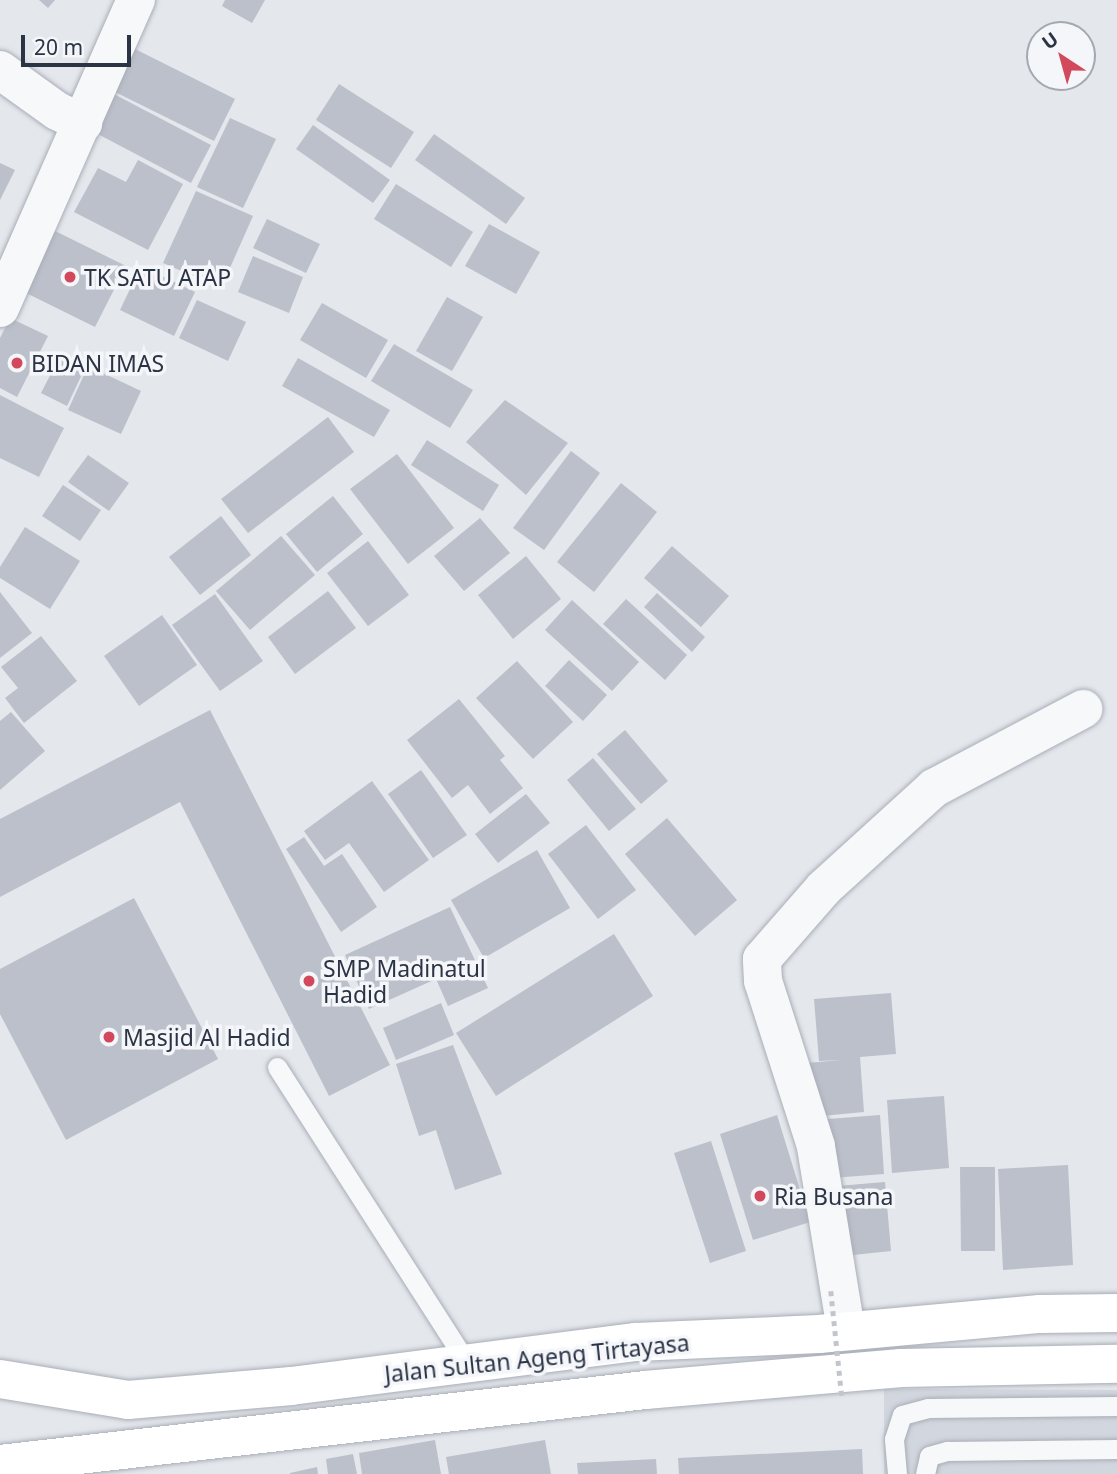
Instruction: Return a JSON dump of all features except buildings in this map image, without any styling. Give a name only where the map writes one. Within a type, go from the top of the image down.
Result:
[{"type":"highway","name":"Jalan Sultan Ageng Tirtayasa","points":[[0,1379],[128,1400],[468,1364],[636,1342],[1040,1314],[1117,1313]]},
{"type":"highway","name":"Jalan Sultan Ageng Tirtayasa","points":[[0,1464],[645,1390],[901,1368],[1117,1364]]},
{"type":"street","points":[[0,309],[136,0]]},
{"type":"street","points":[[0,70],[57,111],[83,123]]},
{"type":"street","points":[[846,1329],[816,1146],[763,981],[762,959],[824,888],[934,788],[1083,709]]},
{"type":"lane","points":[[277,1067],[468,1364]]},
{"type":"lane","points":[[897,1474],[894,1439],[902,1415],[928,1408],[1117,1406]]},
{"type":"lane","points":[[925,1474],[929,1455],[947,1451],[1117,1449]]},
{"type":"path","points":[[831,1291],[842,1398]]},
{"type":"shaded area","points":[[884,1389],[1117,1390],[1117,1474],[884,1474]]},
{"type":"place","name":"TK SATU ATAP","points":[[70,277]]},
{"type":"place","name":"BIDAN IMAS","points":[[17,363]]},
{"type":"place","name":"SMP Madinatul Hadid","points":[[309,981]]},
{"type":"place","name":"Masjid Al Hadid","points":[[109,1037]]},
{"type":"place","name":"Ria Busana","points":[[760,1196]]}]
